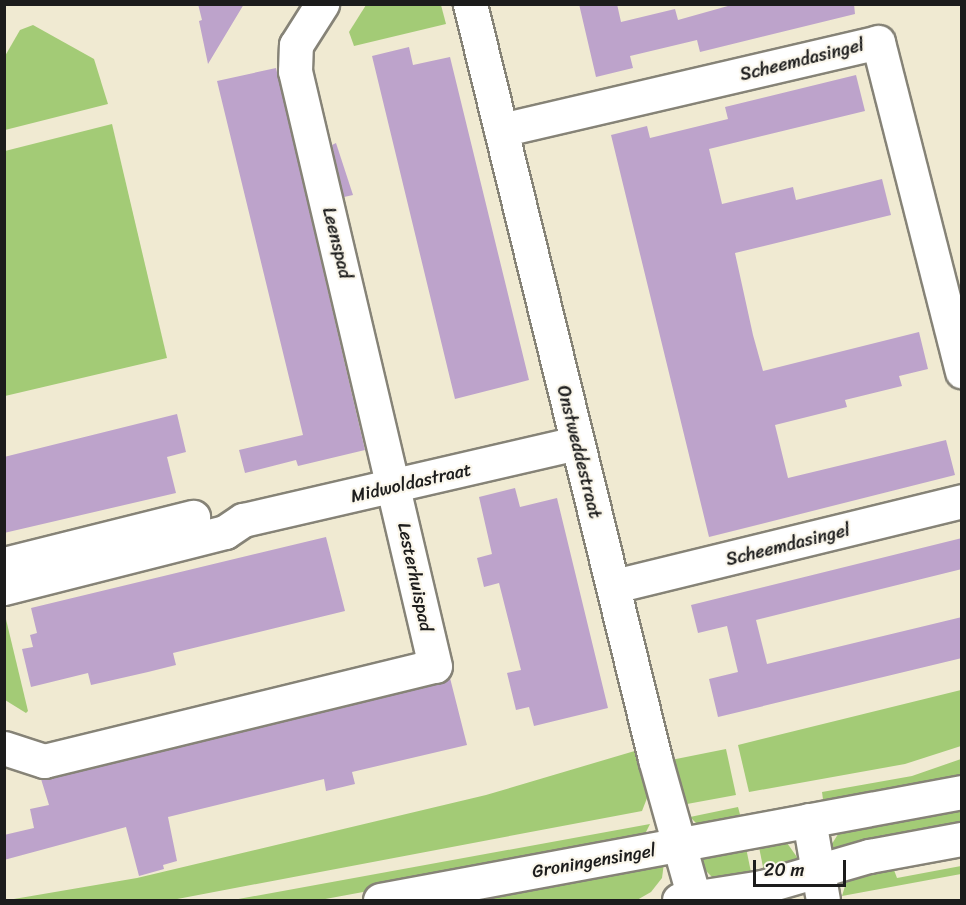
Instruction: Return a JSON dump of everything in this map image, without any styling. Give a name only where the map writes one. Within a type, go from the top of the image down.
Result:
[{"type":"street","name":"Onstweddestraat","points":[[470,4],[577,443],[680,845],[686,899]]},
{"type":"street","name":"Leenspad","points":[[317,11],[296,45],[295,71],[396,488]]},
{"type":"street","name":"Scheemdasingel","points":[[501,130],[878,42],[962,371]]},
{"type":"street","name":"Midwoldastraat","points":[[4,588],[225,532],[243,520],[396,488],[577,443]]},
{"type":"street","name":"Lesterhuispad","points":[[5,748],[44,761],[434,661],[396,488]]},
{"type":"street","name":"Scheemdasingel","points":[[614,586],[962,501]]},
{"type":"street","name":"Midwoldastraat","points":[[4,564],[217,511],[243,520]]},
{"type":"street","name":"Groningensingel","points":[[380,900],[962,792]]},
{"type":"street","points":[[808,820],[820,886]]},
{"type":"street","points":[[686,899],[762,886],[820,886],[869,856],[962,839]]},
{"type":"green space","points":[[366,5],[441,5],[446,24],[354,46],[349,32]]},
{"type":"green space","points":[[33,25],[94,59],[108,104],[5,130],[5,56],[20,30]]},
{"type":"green space","points":[[112,124],[167,358],[5,396],[5,151]]},
{"type":"green space","points":[[4,611],[28,711],[26,713],[5,700]]},
{"type":"green space","points":[[961,690],[961,746],[905,764],[749,792],[738,745]]},
{"type":"green space","points":[[726,749],[736,795],[687,804],[671,760]]},
{"type":"green space","points":[[638,750],[649,793],[642,811],[172,900],[8,900],[137,878],[486,795]]},
{"type":"green space","points":[[961,759],[961,779],[824,807],[822,792],[912,776]]},
{"type":"green space","points":[[961,799],[961,829],[831,850],[830,847],[845,823]]},
{"type":"green space","points":[[738,807],[742,822],[700,827],[690,817]]},
{"type":"green space","points":[[650,824],[644,836],[617,845],[320,900],[233,900]]},
{"type":"green space","points":[[785,840],[799,860],[764,872],[758,842]]},
{"type":"green space","points":[[745,843],[752,877],[730,880],[713,878],[700,865],[695,848]]},
{"type":"green space","points":[[881,861],[894,870],[897,878],[961,866],[961,874],[842,896],[849,873]]},
{"type":"green space","points":[[664,863],[662,878],[651,892],[637,900],[415,900]]},
{"type":"building","points":[[198,4],[244,4],[208,64],[199,21],[202,20]]},
{"type":"building","points":[[579,4],[617,4],[621,22],[675,9],[678,20],[735,4],[854,4],[855,14],[700,52],[697,40],[630,56],[633,68],[596,77]]},
{"type":"building","points":[[409,47],[413,65],[450,57],[529,380],[455,399],[372,56]]},
{"type":"building","points":[[276,68],[365,450],[298,466],[296,460],[245,473],[239,450],[303,435],[217,81]]},
{"type":"building","points":[[856,75],[865,111],[709,149],[722,204],[793,187],[796,200],[882,179],[891,215],[735,253],[763,371],[919,332],[928,369],[899,376],[902,386],[845,400],[847,407],[775,425],[788,478],[946,440],[955,475],[709,537],[611,135],[647,126],[650,138],[728,119],[725,107]]},
{"type":"building","points":[[336,143],[353,195],[344,197],[332,145]]},
{"type":"building","points":[[177,414],[186,452],[167,457],[176,493],[4,533],[4,457]]},
{"type":"building","points":[[515,488],[520,507],[557,498],[608,708],[534,726],[529,707],[516,710],[507,673],[521,670],[499,583],[484,587],[477,558],[492,554],[479,497]]},
{"type":"building","points":[[326,537],[345,611],[173,653],[176,665],[148,672],[91,685],[88,673],[31,687],[22,649],[33,647],[30,635],[37,633],[31,608]]},
{"type":"building","points":[[962,538],[962,569],[756,620],[767,664],[962,617],[962,658],[718,717],[709,679],[738,672],[727,626],[698,633],[691,605]]},
{"type":"building","points":[[450,678],[467,745],[352,772],[355,784],[326,791],[324,779],[168,817],[177,861],[163,865],[164,869],[139,876],[126,827],[4,860],[4,835],[34,828],[30,809],[49,805],[41,779],[439,684]]}]
